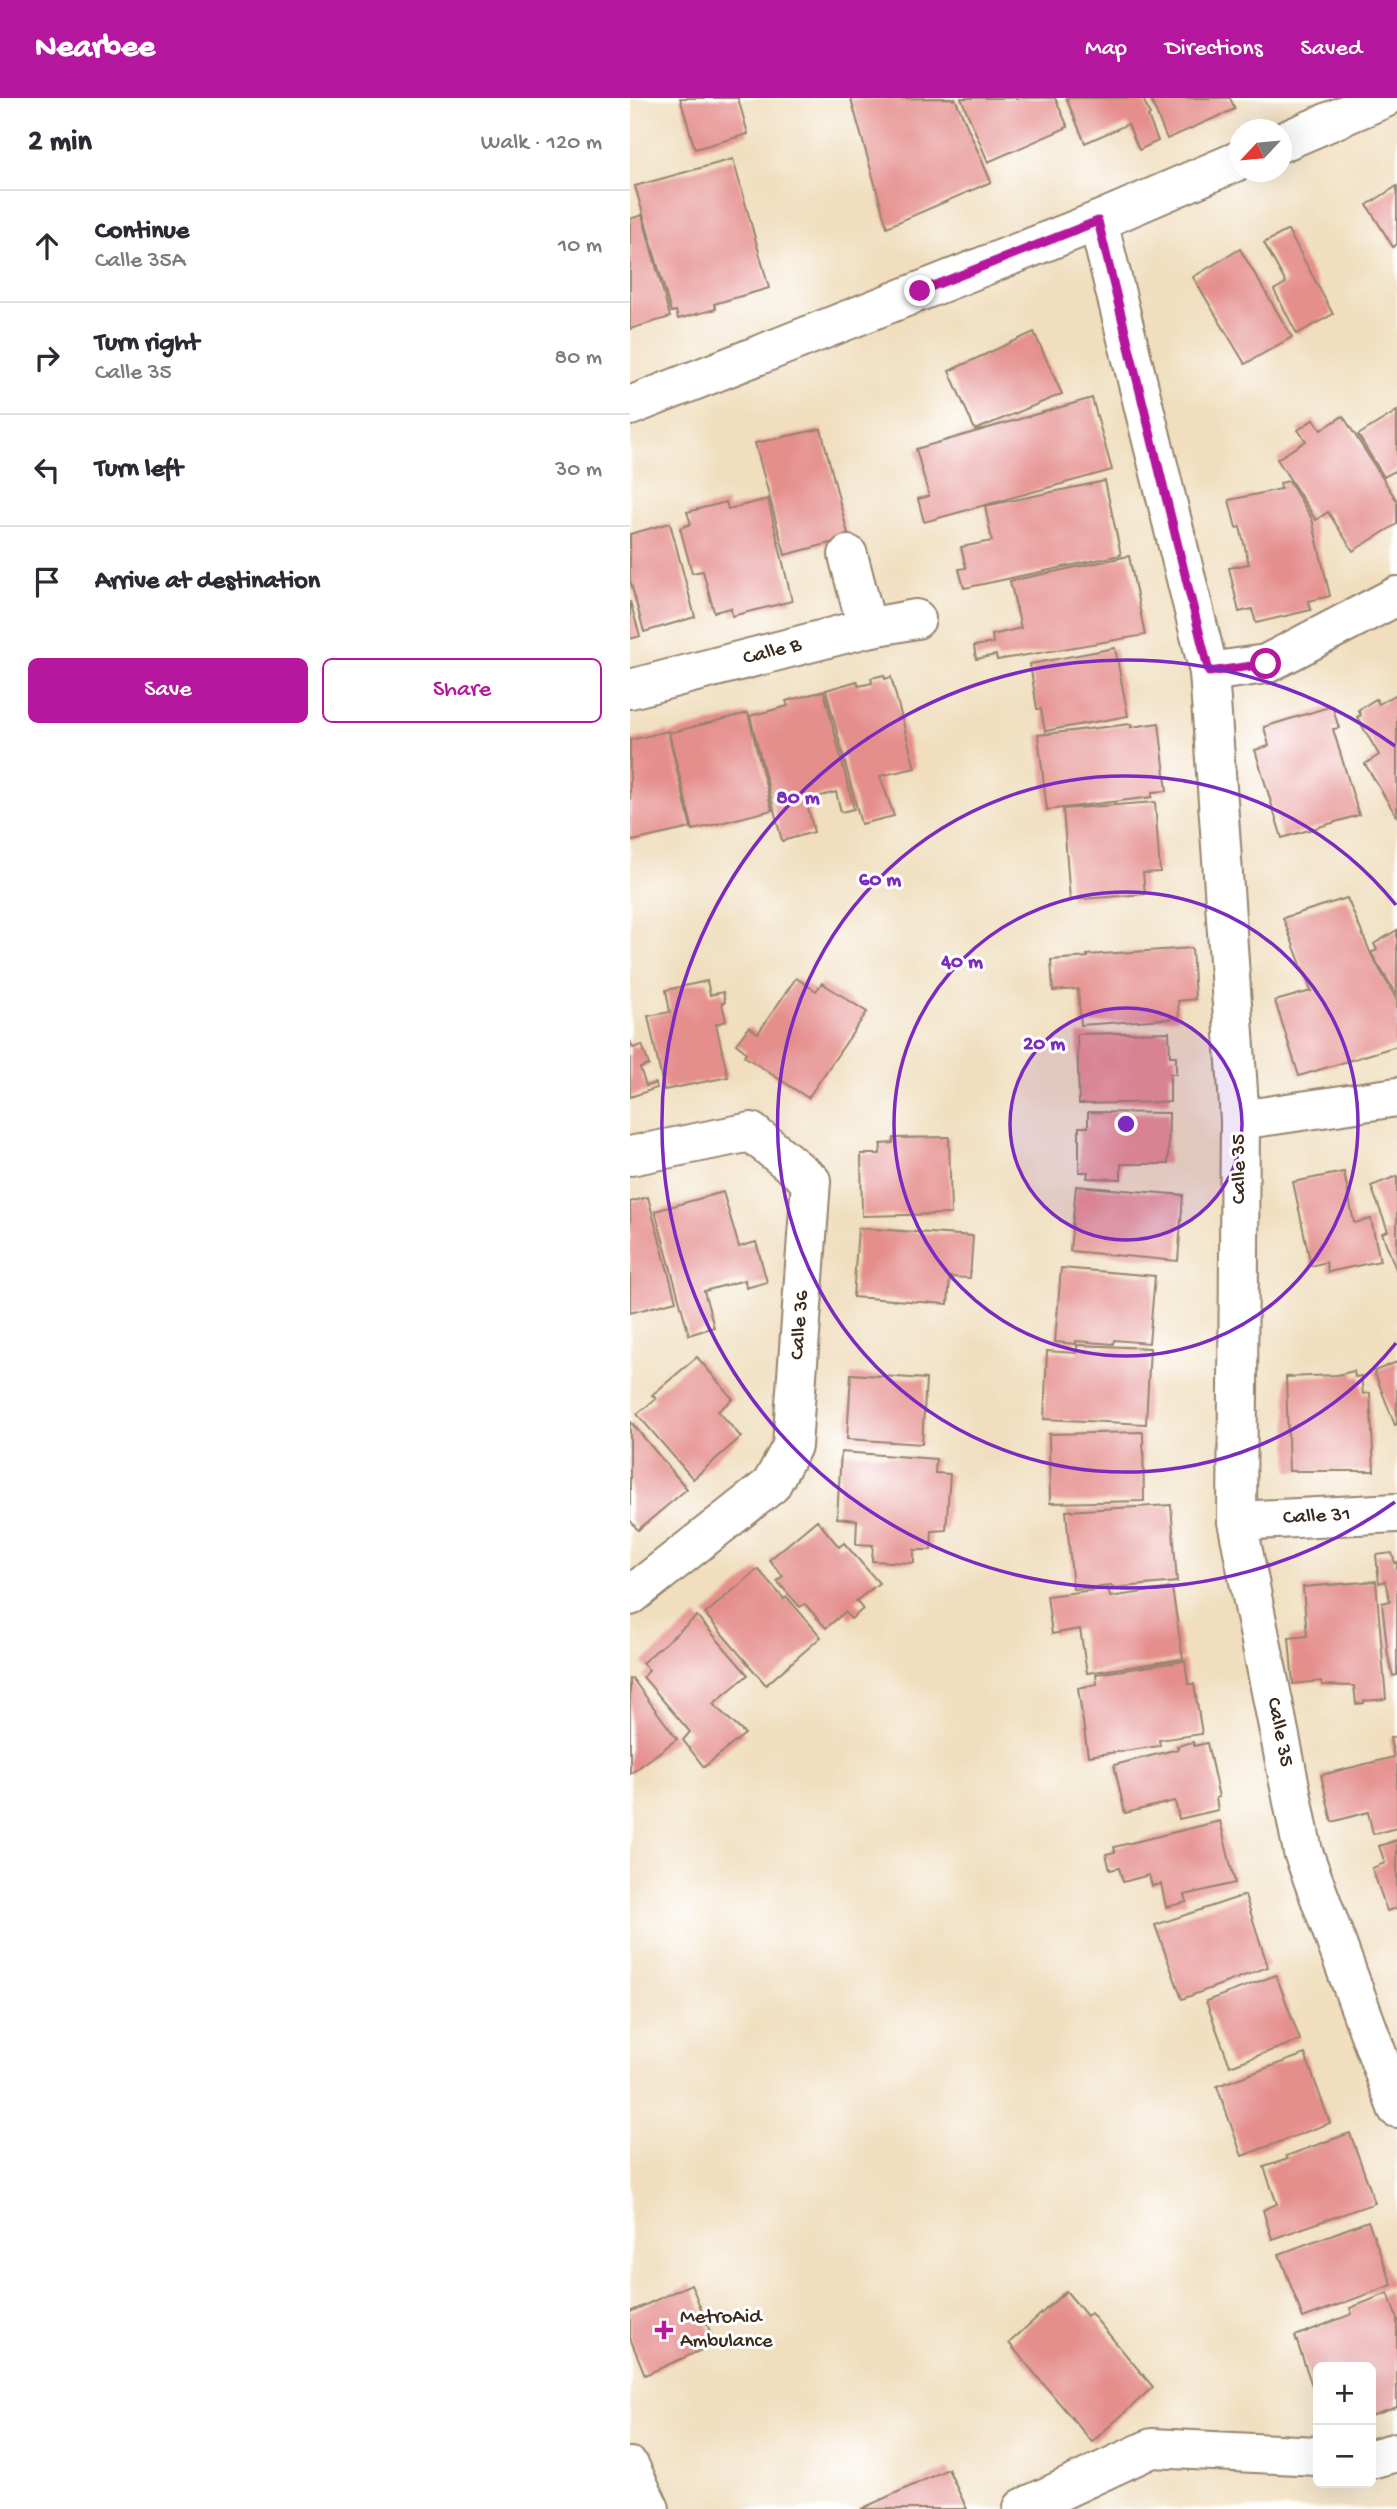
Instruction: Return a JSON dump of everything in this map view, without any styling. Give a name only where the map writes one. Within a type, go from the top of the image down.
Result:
[{"type":"street","points":[[1292,138],[1385,98]]},
{"type":"street","points":[[630,406],[1098,221],[1229,165]]},
{"type":"street","name":"Calle 35","points":[[1098,221],[1209,672],[1240,1120],[1237,1521],[1303,1853],[1397,2108]]},
{"type":"street","points":[[848,555],[867,628]]},
{"type":"street","points":[[1209,672],[1266,664],[1397,596]]},
{"type":"street","name":"Calle B","points":[[630,689],[867,628],[916,619]]},
{"type":"street","points":[[1240,1120],[1397,1097]]},
{"type":"street","name":"Calle 36","points":[[630,1156],[751,1132],[811,1181],[792,1446],[771,1485],[630,1596]]},
{"type":"street","name":"Calle 31","points":[[1237,1521],[1397,1513]]},
{"type":"street","points":[[1023,2508],[1152,2448],[1313,2456]]},
{"type":"street","points":[[1376,2458],[1397,2452]]},
{"type":"street","points":[[630,2467],[650,2509]]},
{"type":"building","points":[[680,98],[738,98],[748,134],[695,149]]},
{"type":"building","points":[[955,98],[991,182],[887,227],[851,99]]},
{"type":"building","points":[[961,98],[1055,98],[1068,127],[988,162]]},
{"type":"building","points":[[1066,98],[1143,98],[1158,141],[1139,150],[1128,124],[1085,143]]},
{"type":"building","points":[[1150,98],[1230,98],[1235,109],[1167,139]]},
{"type":"building","points":[[733,159],[769,288],[714,304],[716,309],[678,319],[676,311],[671,312],[635,186]]},
{"type":"building","points":[[1397,186],[1397,244],[1393,247],[1367,205]]},
{"type":"building","points":[[642,215],[670,317],[630,329],[630,219]]},
{"type":"building","points":[[1288,230],[1333,314],[1297,334],[1274,290],[1286,283],[1264,243]]},
{"type":"building","points":[[1240,249],[1292,337],[1245,364],[1193,277]]},
{"type":"building","points":[[1034,332],[1062,394],[975,430],[949,371]]},
{"type":"building","points":[[1092,398],[1112,470],[924,522],[918,499],[929,496],[916,449]]},
{"type":"building","points":[[1397,411],[1397,470],[1384,477],[1358,435]]},
{"type":"building","points":[[1343,416],[1397,501],[1397,524],[1353,551],[1328,512],[1316,520],[1277,459],[1306,441],[1298,430],[1314,419],[1321,430]]},
{"type":"building","points":[[821,429],[849,538],[785,555],[755,443]]},
{"type":"building","points":[[1105,481],[1121,555],[964,588],[959,569],[966,568],[961,547],[992,541],[985,506]]},
{"type":"building","points":[[1289,481],[1312,519],[1330,596],[1309,601],[1311,610],[1256,623],[1252,609],[1239,612],[1229,568],[1249,564],[1240,527],[1236,528],[1229,500],[1281,489],[1280,483]]},
{"type":"building","points":[[768,499],[792,601],[732,616],[731,608],[714,612],[703,571],[692,573],[680,528],[691,524],[687,512],[726,502],[728,509]]},
{"type":"building","points":[[670,523],[695,617],[644,632],[630,580],[630,534]]},
{"type":"building","points":[[1129,556],[1145,635],[997,660],[996,655],[976,659],[974,646],[993,643],[992,635],[1021,628],[1010,581]]},
{"type":"building","points":[[630,601],[640,636],[630,639]]},
{"type":"building","points":[[1115,648],[1128,716],[1045,731],[1041,709],[1037,709],[1030,664]]},
{"type":"building","points":[[884,675],[885,679],[891,677],[915,768],[880,776],[894,816],[861,824],[826,690],[857,681],[859,686],[872,683],[871,678]]},
{"type":"building","points":[[824,691],[854,809],[841,812],[836,792],[806,800],[814,832],[782,841],[750,716],[788,706],[786,701]]},
{"type":"building","points":[[1397,694],[1397,817],[1365,764],[1379,755],[1357,717],[1361,715],[1358,710],[1376,699],[1379,704]]},
{"type":"building","points":[[1332,706],[1339,728],[1333,729],[1359,815],[1282,838],[1255,750],[1269,746],[1264,727]]},
{"type":"building","points":[[748,713],[772,810],[693,830],[669,733]]},
{"type":"building","points":[[1159,723],[1167,791],[1152,792],[1152,797],[1047,810],[1038,735]]},
{"type":"building","points":[[668,731],[691,828],[632,841],[630,740]]},
{"type":"building","points":[[1155,802],[1160,872],[1143,873],[1145,894],[1070,900],[1063,809]]},
{"type":"building","points":[[1347,898],[1371,954],[1397,1000],[1397,1046],[1299,1076],[1275,1001],[1311,991],[1283,918]]},
{"type":"building","points":[[1397,930],[1397,995],[1371,953],[1377,950],[1374,944]]},
{"type":"building","points":[[1192,948],[1195,999],[1178,1001],[1179,1018],[1081,1025],[1078,989],[1053,991],[1051,960]]},
{"type":"building","points":[[796,978],[816,991],[822,983],[867,1012],[808,1098],[744,1056],[746,1052],[736,1044],[749,1027],[758,1033]]},
{"type":"building","points":[[707,981],[710,995],[723,992],[725,1002],[722,1003],[726,1021],[716,1024],[728,1077],[664,1090],[648,1016],[670,1012],[666,990]]},
{"type":"building","points":[[1169,1032],[1170,1056],[1176,1056],[1176,1074],[1170,1074],[1170,1102],[1079,1104],[1077,1034]]},
{"type":"building","points":[[630,1040],[633,1048],[642,1045],[649,1065],[640,1068],[646,1086],[655,1083],[657,1088],[630,1097]]},
{"type":"building","points":[[1088,1112],[1169,1113],[1168,1164],[1121,1164],[1121,1179],[1087,1178],[1088,1172],[1079,1172],[1079,1127],[1088,1127]]},
{"type":"building","points":[[949,1137],[951,1214],[862,1216],[861,1154],[880,1154],[881,1144],[893,1143],[894,1138]]},
{"type":"building","points":[[1344,1172],[1354,1223],[1371,1219],[1380,1261],[1328,1272],[1326,1262],[1311,1266],[1293,1182]]},
{"type":"building","points":[[1397,1176],[1397,1272],[1382,1233],[1388,1231],[1371,1186]]},
{"type":"building","points":[[1076,1186],[1183,1195],[1178,1261],[1070,1251]]},
{"type":"building","points":[[723,1192],[739,1247],[756,1242],[767,1282],[746,1288],[745,1280],[704,1291],[714,1327],[689,1335],[655,1211]]},
{"type":"building","points":[[648,1197],[676,1301],[630,1313],[630,1202]]},
{"type":"building","points":[[858,1228],[973,1236],[970,1278],[950,1277],[948,1304],[853,1297]]},
{"type":"building","points":[[1061,1268],[1155,1276],[1149,1343],[1114,1340],[1113,1344],[1055,1342]]},
{"type":"building","points":[[1077,1345],[1150,1348],[1146,1424],[1044,1419],[1047,1351],[1077,1353]]},
{"type":"building","points":[[697,1357],[733,1399],[718,1411],[741,1437],[693,1479],[637,1414],[656,1399],[652,1395]]},
{"type":"building","points":[[1397,1362],[1397,1424],[1395,1425],[1374,1371]]},
{"type":"building","points":[[1354,1371],[1355,1377],[1361,1376],[1363,1394],[1370,1393],[1374,1471],[1289,1471],[1286,1377],[1337,1375]]},
{"type":"building","points":[[851,1374],[926,1379],[922,1444],[847,1439]]},
{"type":"building","points":[[630,1421],[687,1489],[638,1530],[630,1520]]},
{"type":"building","points":[[1143,1432],[1144,1501],[1050,1503],[1049,1434]]},
{"type":"building","points":[[841,1452],[936,1459],[935,1473],[950,1474],[946,1530],[932,1531],[931,1550],[914,1550],[914,1563],[872,1561],[873,1545],[856,1544],[857,1520],[837,1518]]},
{"type":"building","points":[[1171,1505],[1177,1582],[1073,1589],[1066,1511]]},
{"type":"building","points":[[817,1520],[839,1547],[844,1543],[879,1583],[856,1601],[863,1609],[851,1619],[845,1612],[826,1628],[805,1604],[800,1607],[777,1581],[783,1576],[769,1560]]},
{"type":"building","points":[[1392,1553],[1395,1563],[1397,1562],[1397,1675],[1393,1676],[1382,1603],[1390,1601],[1385,1581],[1379,1583],[1376,1555]]},
{"type":"building","points":[[758,1569],[784,1599],[787,1597],[821,1637],[766,1685],[705,1614]]},
{"type":"building","points":[[1376,1581],[1386,1699],[1356,1704],[1354,1686],[1322,1685],[1321,1681],[1293,1684],[1289,1638],[1307,1636],[1303,1587]]},
{"type":"building","points":[[1108,1588],[1110,1597],[1172,1588],[1183,1659],[1087,1673],[1080,1629],[1052,1634],[1047,1596]]},
{"type":"building","points":[[697,1616],[748,1675],[713,1704],[745,1734],[704,1767],[683,1740],[690,1732],[643,1677],[649,1670],[642,1663]]},
{"type":"building","points":[[1185,1661],[1188,1684],[1194,1684],[1202,1734],[1159,1740],[1160,1746],[1088,1756],[1078,1688],[1097,1684],[1096,1674]]},
{"type":"building","points":[[632,1678],[677,1739],[630,1774],[630,1679]]},
{"type":"building","points":[[1397,1736],[1397,1828],[1373,1834],[1368,1812],[1332,1822],[1321,1775],[1394,1757],[1390,1738]]},
{"type":"building","points":[[1193,1742],[1194,1746],[1207,1743],[1219,1797],[1216,1798],[1218,1810],[1179,1819],[1175,1801],[1125,1813],[1114,1765],[1178,1749],[1177,1746]]},
{"type":"building","points":[[1220,1821],[1235,1883],[1185,1895],[1187,1902],[1166,1907],[1161,1884],[1152,1886],[1149,1875],[1123,1882],[1119,1868],[1110,1870],[1106,1854],[1115,1852],[1114,1847]]},
{"type":"building","points":[[1397,1840],[1397,1908],[1387,1911],[1372,1868],[1385,1863],[1379,1846]]},
{"type":"building","points":[[1245,1895],[1268,1967],[1182,1999],[1155,1925]]},
{"type":"building","points":[[1276,1975],[1300,2040],[1230,2066],[1206,2001]]},
{"type":"building","points":[[1305,2054],[1330,2123],[1242,2156],[1217,2086]]},
{"type":"building","points":[[1350,2133],[1375,2203],[1272,2239],[1263,2210],[1277,2204],[1264,2167],[1288,2159],[1286,2156]]},
{"type":"building","points":[[1368,2221],[1392,2285],[1303,2318],[1279,2254]]},
{"type":"building","points":[[691,2284],[715,2344],[645,2375],[630,2338],[630,2312]]},
{"type":"building","points":[[1066,2291],[1087,2316],[1091,2313],[1153,2387],[1092,2442],[1009,2343]]},
{"type":"building","points":[[1388,2293],[1397,2319],[1397,2407],[1376,2414],[1376,2362],[1313,2362],[1313,2388],[1295,2336],[1352,2314],[1350,2308]]},
{"type":"building","points":[[948,2469],[967,2509],[861,2509]]},
{"type":"place","name":"MetroAid Ambulance","points":[[664,2330]]},
{"type":"route","points":[[920,291],[1098,221],[1209,672],[1266,664]]}]
